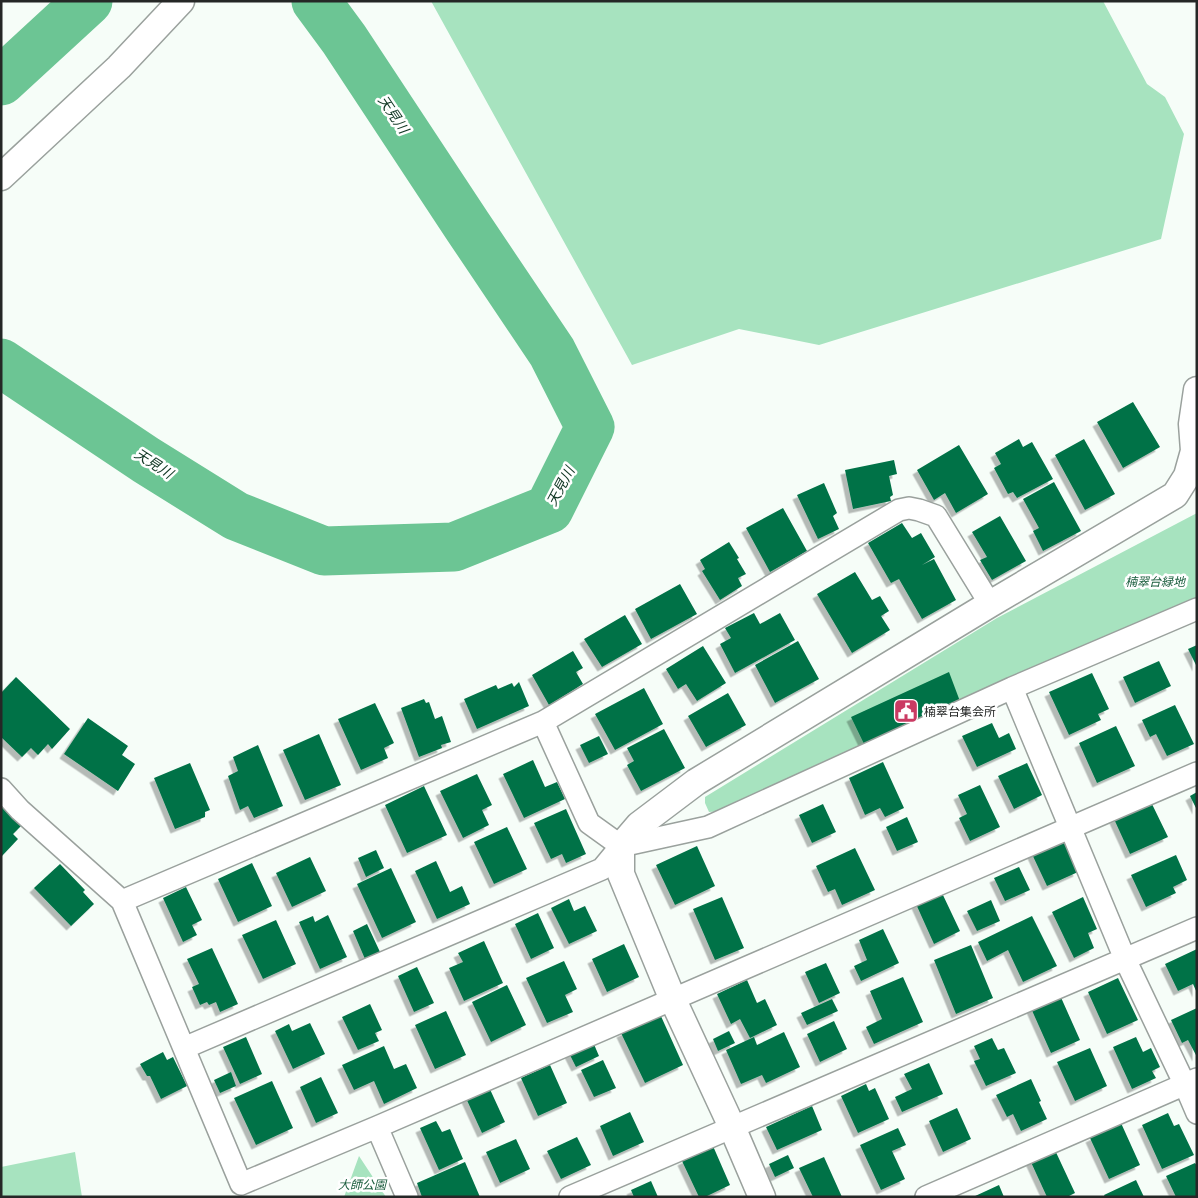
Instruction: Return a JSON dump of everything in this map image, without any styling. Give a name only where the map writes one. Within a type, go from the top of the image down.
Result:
[{"type":"street","points":[[1,177],[118,67],[181,1]]},
{"type":"street","points":[[184,1048],[602,869],[640,825],[696,782],[990,604],[1186,489],[1187,476],[1194,451],[1192,424],[1197,390]]},
{"type":"street","points":[[122,902],[543,722],[899,510],[909,508],[936,516],[990,604]]},
{"type":"street","points":[[543,722],[589,823],[621,846],[708,827],[1012,688],[1197,609]]},
{"type":"street","points":[[1012,688],[1125,959],[1191,1082],[1197,1113]]},
{"type":"street","points":[[1,789],[20,810],[122,902],[241,1184],[673,1000],[1197,773]]},
{"type":"street","points":[[621,846],[621,874],[673,1000],[762,1197]]},
{"type":"street","points":[[570,1197],[1197,928]]},
{"type":"street","points":[[926,1197],[1191,1082]]},
{"type":"street","points":[[377,1127],[407,1197]]},
{"type":"green space","points":[[431,1],[1103,1],[1147,84],[1165,97],[1184,134],[1161,239],[819,345],[739,329],[632,365]]},
{"type":"green space","name":"楠翠台緑地","points":[[1197,513],[1197,607],[722,811],[709,812],[705,803],[705,797],[997,618]]},
{"type":"green space","points":[[75,1152],[82,1197],[1,1197],[1,1167]]},
{"type":"green space","name":"大師公園","points":[[359,1156],[386,1197],[344,1197]]},
{"type":"building","points":[[1133,402],[1160,447],[1123,468],[1097,422]]},
{"type":"building","points":[[1019,439],[1023,447],[1032,442],[1053,479],[1017,498],[1013,492],[1008,494],[994,468],[1001,464],[995,453]]},
{"type":"building","points":[[1084,439],[1115,494],[1085,510],[1055,455]]},
{"type":"building","points":[[959,445],[988,494],[956,513],[945,493],[934,500],[917,470]]},
{"type":"building","points":[[894,460],[897,474],[889,476],[893,495],[890,497],[891,501],[853,509],[845,470]]},
{"type":"building","points":[[1054,482],[1081,531],[1043,551],[1033,531],[1039,528],[1023,499]]},
{"type":"building","points":[[824,483],[837,513],[833,516],[839,529],[818,539],[797,495]]},
{"type":"building","points":[[783,508],[807,551],[770,572],[746,528]]},
{"type":"building","points":[[1000,516],[1026,561],[992,580],[980,560],[987,557],[972,532]]},
{"type":"building","points":[[902,523],[912,538],[921,533],[935,557],[922,565],[934,559],[956,600],[922,619],[899,579],[891,583],[868,543]]},
{"type":"building","points":[[729,542],[746,574],[738,578],[742,586],[720,600],[702,571],[705,569],[700,560]]},
{"type":"building","points":[[855,572],[872,600],[880,596],[889,611],[881,616],[890,630],[852,653],[817,594]]},
{"type":"building","points":[[680,584],[697,614],[651,639],[635,609]]},
{"type":"building","points":[[754,613],[760,624],[780,613],[795,640],[735,673],[720,644],[731,638],[725,628]]},
{"type":"building","points":[[625,615],[642,644],[602,667],[584,639]]},
{"type":"building","points":[[798,641],[819,679],[775,703],[755,665]]},
{"type":"building","points":[[1197,645],[1197,667],[1188,649]]},
{"type":"building","points":[[703,646],[726,683],[697,701],[686,684],[678,689],[666,669]]},
{"type":"building","points":[[573,651],[583,668],[576,672],[583,684],[549,705],[532,675]]},
{"type":"building","points":[[1159,661],[1171,686],[1135,703],[1123,677]]},
{"type":"building","name":"楠翠台集会所","points":[[949,672],[961,704],[866,748],[851,717]]},
{"type":"building","points":[[1092,673],[1109,709],[1098,714],[1101,720],[1069,735],[1049,692]]},
{"type":"building","points":[[16,677],[70,729],[52,749],[48,744],[38,755],[31,748],[22,757],[1,737],[1,693]]},
{"type":"building","points":[[519,682],[529,706],[477,729],[464,699],[496,685],[498,689],[512,683],[514,687]]},
{"type":"building","points":[[644,688],[663,724],[615,750],[595,714]]},
{"type":"building","points":[[728,693],[746,725],[706,747],[688,716]]},
{"type":"building","points":[[424,699],[426,703],[429,702],[435,719],[442,716],[451,742],[441,745],[442,748],[419,757],[401,708]]},
{"type":"building","points":[[375,703],[394,743],[384,748],[388,758],[361,770],[338,719]]},
{"type":"building","points":[[1175,705],[1194,744],[1167,756],[1156,734],[1150,737],[1142,720]]},
{"type":"building","points":[[88,718],[128,746],[122,755],[135,764],[118,791],[64,754]]},
{"type":"building","points":[[992,723],[999,738],[1009,733],[1016,749],[977,767],[962,736]]},
{"type":"building","points":[[1116,726],[1135,766],[1097,783],[1079,743]]},
{"type":"building","points":[[664,729],[685,768],[641,791],[627,765],[634,761],[627,748]]},
{"type":"building","points":[[319,734],[341,785],[305,800],[283,750]]},
{"type":"building","points":[[599,736],[608,754],[589,763],[580,745]]},
{"type":"building","points":[[258,745],[283,806],[254,818],[248,806],[240,810],[228,776],[238,771],[233,757]]},
{"type":"building","points":[[533,760],[545,787],[557,782],[565,799],[524,818],[503,774]]},
{"type":"building","points":[[883,762],[904,808],[885,817],[880,808],[865,815],[849,778]]},
{"type":"building","points":[[190,763],[210,810],[205,812],[205,817],[175,829],[154,778]]},
{"type":"building","points":[[1027,763],[1042,795],[1014,809],[998,776]]},
{"type":"building","points":[[477,774],[492,805],[482,810],[489,825],[463,838],[440,791]]},
{"type":"building","points":[[980,785],[1000,827],[970,841],[959,818],[967,814],[958,795]]},
{"type":"building","points":[[424,786],[447,835],[407,853],[385,805]]},
{"type":"building","points":[[1197,792],[1197,810],[1190,796]]},
{"type":"building","points":[[1151,802],[1168,837],[1130,854],[1114,819]]},
{"type":"building","points":[[823,804],[836,832],[812,843],[799,815]]},
{"type":"building","points":[[1,805],[22,825],[13,834],[18,839],[1,857]]},
{"type":"building","points":[[566,809],[586,854],[566,863],[562,854],[551,859],[534,823]]},
{"type":"building","points":[[907,817],[918,842],[897,851],[886,827]]},
{"type":"building","points":[[507,827],[527,869],[494,884],[474,842]]},
{"type":"building","points":[[1063,837],[1078,872],[1047,886],[1031,852]]},
{"type":"building","points":[[697,846],[715,886],[675,905],[656,865]]},
{"type":"building","points":[[855,848],[875,890],[842,905],[835,889],[828,892],[816,866]]},
{"type":"building","points":[[376,850],[384,868],[366,877],[358,858]]},
{"type":"building","points":[[1176,855],[1187,880],[1173,887],[1176,893],[1146,907],[1131,875]]},
{"type":"building","points":[[310,857],[326,891],[292,907],[276,873]]},
{"type":"building","points":[[436,861],[450,892],[462,886],[470,904],[437,919],[415,871]]},
{"type":"building","points":[[252,863],[272,906],[238,922],[218,879]]},
{"type":"building","points":[[60,864],[85,890],[83,892],[94,904],[71,926],[34,888]]},
{"type":"building","points":[[1019,867],[1030,890],[1005,901],[994,878]]},
{"type":"building","points":[[391,868],[416,922],[382,938],[357,884]]},
{"type":"building","points":[[186,887],[202,920],[192,925],[197,935],[183,942],[163,898]]},
{"type":"building","points":[[942,893],[960,931],[934,944],[916,904]]},
{"type":"building","points":[[722,897],[744,948],[715,960],[693,909]]},
{"type":"building","points":[[1083,897],[1097,929],[1088,933],[1094,948],[1074,958],[1052,912]]},
{"type":"building","points":[[569,899],[574,911],[585,906],[597,931],[569,944],[551,908]]},
{"type":"building","points":[[991,900],[1000,921],[977,931],[967,911]]},
{"type":"building","points":[[538,913],[554,948],[531,959],[515,924]]},
{"type":"building","points":[[328,915],[347,957],[320,969],[299,922],[313,916],[315,922]]},
{"type":"building","points":[[1032,916],[1057,966],[1023,982],[1008,950],[987,961],[978,942]]},
{"type":"building","points":[[276,920],[296,964],[263,979],[242,935]]},
{"type":"building","points":[[367,924],[380,952],[365,959],[353,931]]},
{"type":"building","points":[[883,929],[899,963],[861,981],[854,966],[867,960],[859,940]]},
{"type":"building","points":[[484,941],[503,983],[464,1001],[449,968],[463,962],[458,953]]},
{"type":"building","points":[[624,944],[639,977],[607,992],[592,959]]},
{"type":"building","points":[[971,945],[993,998],[956,1014],[934,960]]},
{"type":"building","points":[[212,948],[238,1004],[220,1012],[216,1002],[209,1005],[207,1002],[200,1005],[192,987],[199,984],[187,959]]},
{"type":"building","points":[[1197,949],[1197,993],[1193,984],[1178,991],[1165,964]]},
{"type":"building","points":[[564,961],[577,989],[565,995],[573,1012],[547,1023],[526,978]]},
{"type":"building","points":[[826,963],[840,993],[819,1003],[805,972]]},
{"type":"building","points":[[417,967],[434,1003],[414,1012],[398,976]]},
{"type":"building","points":[[903,977],[923,1022],[874,1044],[866,1027],[882,1019],[870,991]]},
{"type":"building","points":[[1118,978],[1138,1020],[1107,1034],[1088,992]]},
{"type":"building","points":[[747,980],[757,1003],[765,999],[777,1025],[750,1038],[740,1019],[731,1024],[717,994]]},
{"type":"building","points":[[507,985],[526,1025],[491,1042],[472,1002]]},
{"type":"building","points":[[1059,993],[1080,1040],[1051,1053],[1030,1006]]},
{"type":"building","points":[[832,999],[838,1011],[807,1025],[801,1013]]},
{"type":"building","points":[[370,1004],[382,1030],[375,1033],[379,1041],[358,1050],[342,1017]]},
{"type":"building","points":[[1197,1008],[1197,1057],[1188,1040],[1182,1043],[1171,1020]]},
{"type":"building","points":[[446,1011],[466,1055],[435,1069],[415,1025]]},
{"type":"building","points":[[660,1014],[683,1065],[645,1083],[621,1033]]},
{"type":"building","points":[[834,1021],[847,1049],[820,1062],[807,1034]]},
{"type":"building","points":[[310,1023],[325,1054],[293,1069],[275,1031],[289,1024],[292,1031]]},
{"type":"building","points":[[729,1031],[735,1043],[718,1051],[713,1039]]},
{"type":"building","points":[[784,1032],[800,1067],[766,1083],[762,1075],[741,1084],[726,1050],[754,1037],[757,1045]]},
{"type":"building","points":[[246,1037],[262,1074],[240,1084],[223,1047]]},
{"type":"building","points":[[1136,1037],[1143,1052],[1151,1048],[1160,1067],[1152,1071],[1156,1078],[1132,1089],[1113,1047]]},
{"type":"building","points":[[992,1038],[998,1050],[1004,1048],[1016,1073],[986,1086],[974,1061],[980,1059],[974,1046]]},
{"type":"building","points":[[593,1042],[599,1056],[576,1067],[569,1053]]},
{"type":"building","points":[[384,1046],[394,1069],[406,1064],[417,1088],[384,1104],[374,1081],[354,1090],[342,1065]]},
{"type":"building","points":[[1090,1048],[1107,1086],[1075,1101],[1057,1062]]},
{"type":"building","points":[[163,1052],[167,1060],[173,1057],[187,1086],[161,1099],[150,1076],[147,1076],[140,1064]]},
{"type":"building","points":[[603,1060],[616,1088],[594,1097],[581,1070]]},
{"type":"building","points":[[929,1063],[943,1094],[902,1112],[895,1097],[912,1089],[904,1074]]},
{"type":"building","points":[[550,1065],[567,1103],[538,1116],[521,1078]]},
{"type":"building","points":[[231,1072],[236,1086],[220,1093],[214,1080]]},
{"type":"building","points":[[321,1077],[338,1113],[316,1123],[300,1087]]},
{"type":"building","points":[[1031,1079],[1047,1119],[1021,1131],[1013,1114],[1007,1117],[996,1095]]},
{"type":"building","points":[[272,1081],[293,1128],[256,1145],[234,1098]]},
{"type":"building","points":[[866,1084],[869,1091],[875,1088],[889,1119],[858,1133],[841,1096]]},
{"type":"building","points":[[488,1085],[505,1122],[482,1133],[465,1096]]},
{"type":"building","points":[[812,1106],[822,1130],[777,1150],[766,1127]]},
{"type":"building","points":[[957,1108],[971,1139],[943,1152],[929,1121]]},
{"type":"building","points":[[630,1112],[644,1142],[613,1156],[600,1126]]},
{"type":"building","points":[[1168,1113],[1174,1126],[1179,1124],[1194,1155],[1162,1169],[1142,1125]]},
{"type":"building","points":[[436,1121],[442,1132],[450,1129],[463,1159],[439,1170],[420,1128]]},
{"type":"building","points":[[1121,1123],[1140,1165],[1109,1179],[1090,1138]]},
{"type":"building","points":[[898,1128],[906,1145],[892,1151],[905,1179],[881,1190],[860,1145]]},
{"type":"building","points":[[577,1137],[591,1165],[561,1179],[547,1151]]},
{"type":"building","points":[[516,1139],[530,1169],[500,1183],[486,1152]]},
{"type":"building","points":[[713,1146],[730,1185],[705,1197],[699,1197],[682,1161]]},
{"type":"building","points":[[1054,1148],[1075,1193],[1067,1197],[1047,1197],[1030,1160]]},
{"type":"building","points":[[788,1155],[794,1168],[775,1177],[769,1164]]},
{"type":"building","points":[[824,1157],[842,1197],[813,1197],[799,1168]]},
{"type":"building","points":[[465,1162],[480,1197],[422,1197],[417,1183]]},
{"type":"building","points":[[1195,1163],[1197,1166],[1197,1197],[1176,1197],[1166,1176]]},
{"type":"building","points":[[1136,1180],[1144,1197],[1105,1197],[1104,1195]]},
{"type":"building","points":[[651,1181],[658,1197],[634,1197],[631,1190]]},
{"type":"building","points":[[999,1185],[1004,1197],[973,1197]]},
{"type":"waterway","name":"天見川","points":[[1,81],[88,1]]},
{"type":"waterway","name":"天見川","points":[[1,363],[146,460],[236,516],[324,551],[454,547],[549,509],[590,427],[552,352],[344,39],[316,1]]},
{"type":"place","name":"楠翠台集会所","points":[[906,711]]}]
